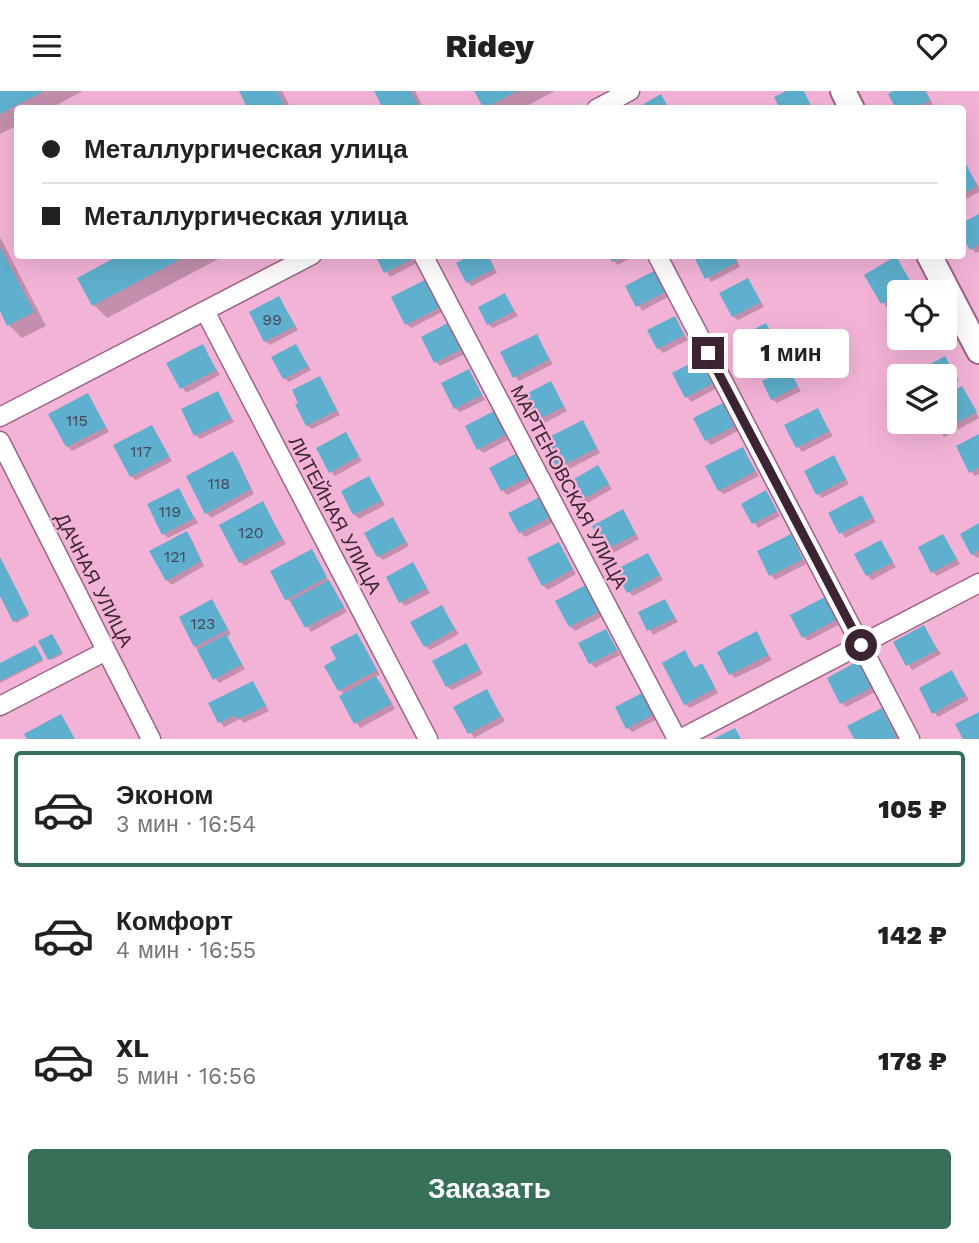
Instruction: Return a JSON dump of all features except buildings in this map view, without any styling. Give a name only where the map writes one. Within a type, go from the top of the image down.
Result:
[{"type":"street","points":[[604,105],[630,91]]},
{"type":"street","points":[[0,417],[304,259]]},
{"type":"street","name":"МАРТЕНОВСКАЯ УЛИЦА","points":[[425,259],[679,739]]},
{"type":"street","points":[[659,259],[910,739]]},
{"type":"street","points":[[931,259],[979,351]]},
{"type":"street","name":"ЛИТЕЙНАЯ УЛИЦА","points":[[205,311],[428,739]]},
{"type":"street","name":"ДАЧНАЯ УЛИЦА","points":[[0,441],[151,739]]},
{"type":"street","points":[[679,739],[979,583]]},
{"type":"street","points":[[0,706],[106,651]]},
{"type":"route","points":[[708,353],[861,645]]}]
